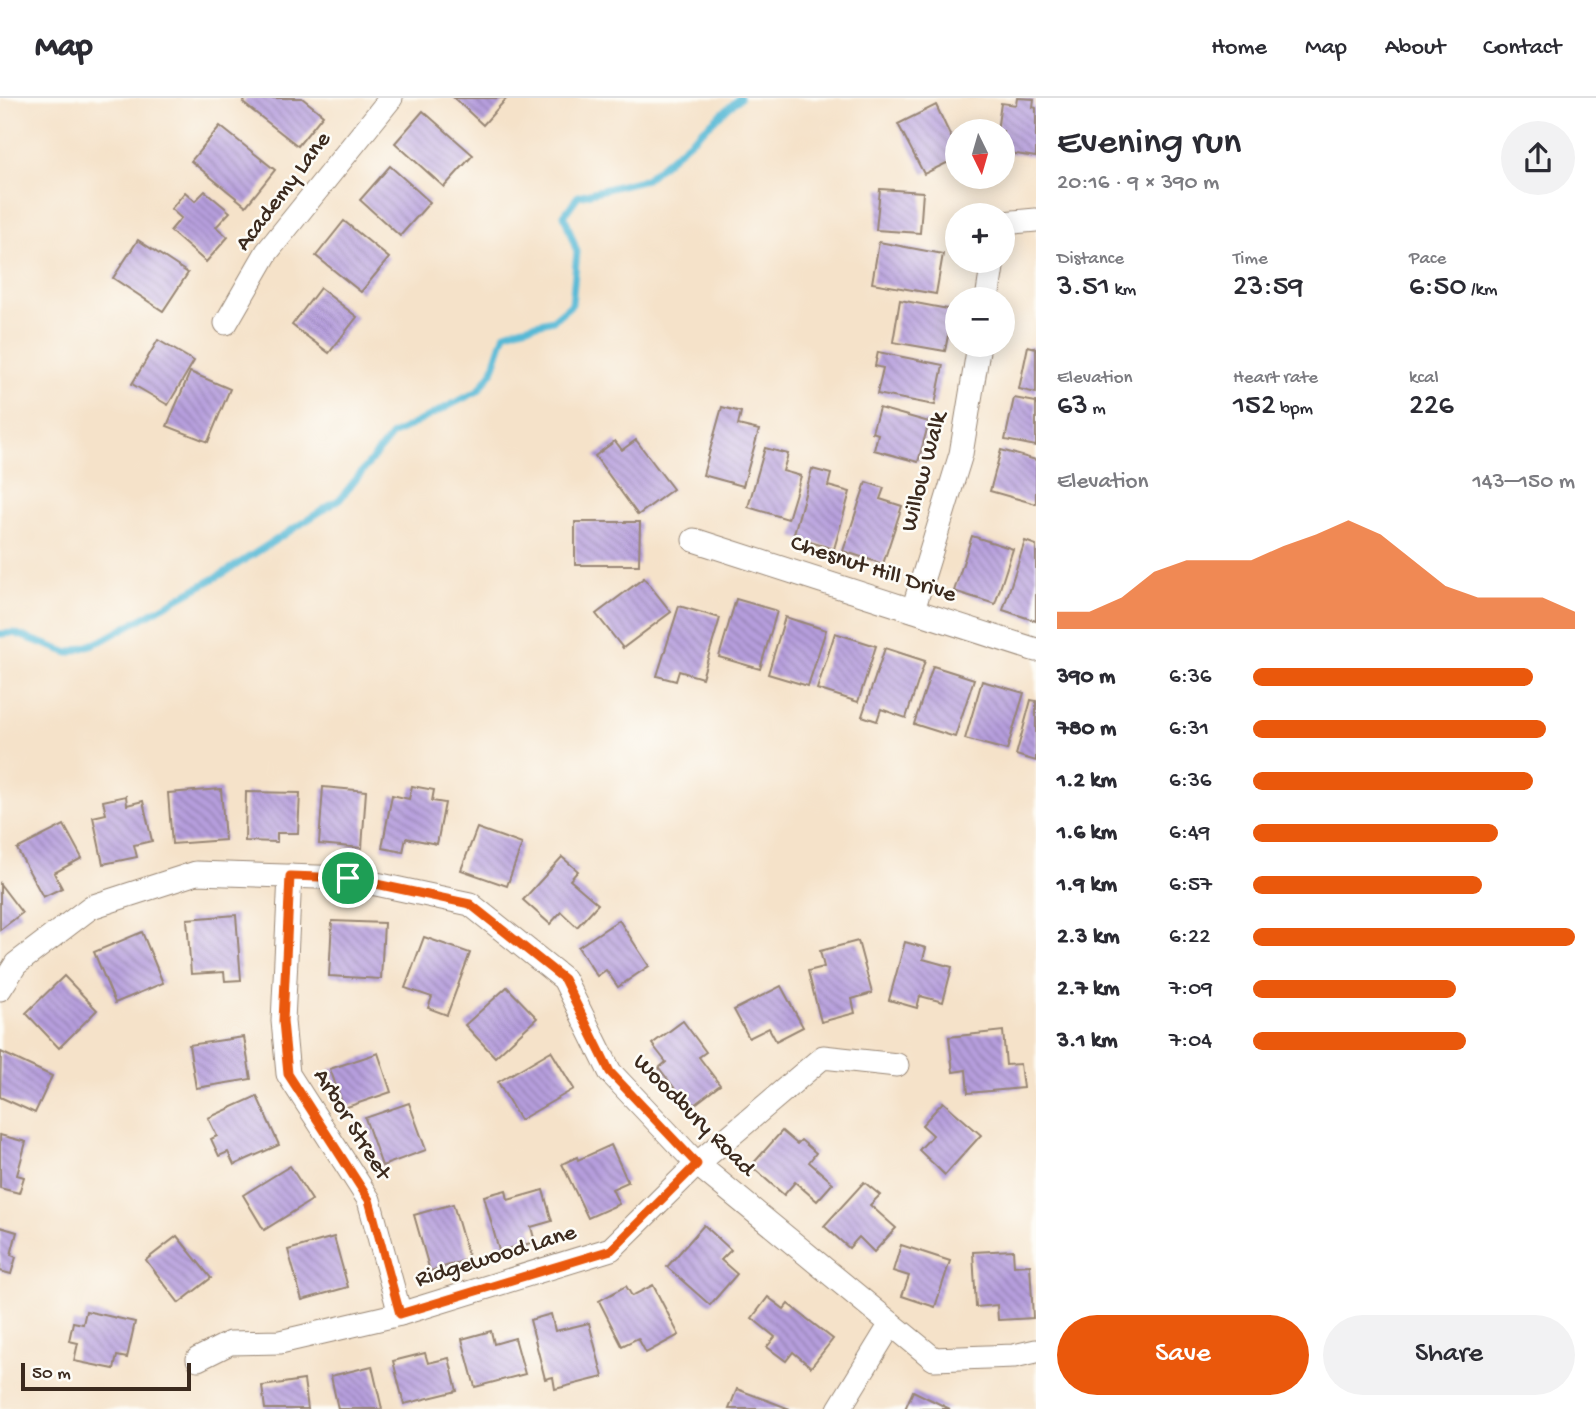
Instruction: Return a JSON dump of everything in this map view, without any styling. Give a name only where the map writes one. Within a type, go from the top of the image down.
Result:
[{"type":"street","name":"Academy Lane","points":[[226,323],[267,252],[391,98]]},
{"type":"street","points":[[1015,222],[1036,220]]},
{"type":"street","name":"Willow Walk","points":[[913,610],[961,454],[977,357]]},
{"type":"street","name":"Chesnut Hill Drive","points":[[694,540],[1036,650]]},
{"type":"street","name":"Woodbury Road","points":[[0,989],[16,964],[91,907],[196,873],[348,878],[470,904],[564,979],[610,1072],[697,1164],[934,1359],[1014,1356],[1036,1351]]},
{"type":"street","name":"Arbor Street","points":[[290,876],[283,1021],[288,1074],[369,1200],[400,1314]]},
{"type":"street","name":"Ridgewood Lane","points":[[198,1359],[230,1343],[280,1342],[400,1314],[611,1250],[697,1164],[823,1057],[897,1065]]},
{"type":"street","points":[[839,1409],[891,1324]]},
{"type":"building","points":[[247,98],[302,98],[323,115],[298,146],[243,103]]},
{"type":"building","points":[[454,98],[507,98],[483,125]]},
{"type":"building","points":[[1017,98],[1034,99],[1036,157],[1015,154],[1015,119],[999,119],[1001,103],[1016,105]]},
{"type":"building","points":[[936,105],[945,124],[945,164],[924,174],[898,124]]},
{"type":"building","points":[[423,111],[473,155],[444,187],[395,143]]},
{"type":"building","points":[[220,126],[275,170],[246,206],[191,161]]},
{"type":"building","points":[[390,166],[430,202],[400,236],[360,200]]},
{"type":"building","points":[[880,189],[923,192],[920,233],[876,230]]},
{"type":"building","points":[[205,191],[230,212],[216,227],[228,237],[206,262],[170,231],[181,218],[171,209],[185,192],[195,201]]},
{"type":"building","points":[[344,221],[389,258],[361,292],[316,256]]},
{"type":"building","points":[[138,240],[188,273],[163,311],[113,278]]},
{"type":"building","points":[[879,242],[943,254],[936,294],[872,283]]},
{"type":"building","points":[[320,288],[357,317],[329,353],[292,325]]},
{"type":"building","points":[[900,300],[945,308],[945,351],[893,342]]},
{"type":"building","points":[[158,340],[194,361],[168,405],[132,384]]},
{"type":"building","points":[[1028,346],[1036,348],[1036,393],[1019,389]]},
{"type":"building","points":[[878,352],[943,365],[935,405],[877,394],[883,368],[875,366]]},
{"type":"building","points":[[190,372],[230,389],[208,442],[167,426]]},
{"type":"building","points":[[1014,398],[1036,402],[1036,446],[1005,440]]},
{"type":"building","points":[[722,407],[741,412],[738,425],[759,430],[743,486],[703,475]]},
{"type":"building","points":[[879,408],[929,422],[918,462],[874,450],[878,434],[872,432]]},
{"type":"building","points":[[636,440],[673,489],[638,515],[595,456],[615,441],[622,450]]},
{"type":"building","points":[[765,448],[788,454],[783,471],[801,476],[788,519],[748,507]]},
{"type":"building","points":[[1001,450],[1036,460],[1036,504],[990,491]]},
{"type":"building","points":[[812,469],[831,474],[828,486],[850,492],[834,549],[793,537]]},
{"type":"building","points":[[866,482],[884,488],[880,499],[902,506],[883,564],[843,551]]},
{"type":"building","points":[[575,522],[640,522],[639,565],[575,565]]},
{"type":"building","points":[[972,536],[1013,549],[995,604],[954,591]]},
{"type":"building","points":[[1025,541],[1036,545],[1036,621],[1003,610]]},
{"type":"building","points":[[644,578],[671,612],[623,648],[596,614]]},
{"type":"building","points":[[736,599],[777,611],[760,669],[719,657]]},
{"type":"building","points":[[679,606],[720,618],[702,678],[679,671],[676,681],[657,676]]},
{"type":"building","points":[[785,617],[826,630],[808,686],[768,674]]},
{"type":"building","points":[[835,633],[876,646],[858,702],[817,689]]},
{"type":"building","points":[[885,648],[925,661],[906,718],[881,709],[877,721],[862,716]]},
{"type":"building","points":[[933,666],[974,679],[955,737],[914,724]]},
{"type":"building","points":[[982,681],[1024,693],[1007,750],[965,739]]},
{"type":"building","points":[[1031,700],[1036,701],[1036,761],[1016,755]]},
{"type":"building","points":[[412,786],[434,790],[432,801],[445,803],[437,844],[406,838],[403,852],[382,848],[392,795],[409,799]]},
{"type":"building","points":[[323,787],[366,791],[362,848],[319,844]]},
{"type":"building","points":[[221,789],[225,840],[172,844],[168,793]]},
{"type":"building","points":[[246,792],[300,793],[298,833],[277,833],[277,842],[245,841]]},
{"type":"building","points":[[126,796],[127,805],[143,801],[152,841],[134,845],[137,857],[103,864],[93,817],[106,814],[103,801]]},
{"type":"building","points":[[64,825],[82,858],[54,873],[62,888],[43,897],[17,849]]},
{"type":"building","points":[[477,828],[522,844],[507,886],[461,870]]},
{"type":"building","points":[[562,857],[578,871],[570,880],[598,904],[577,927],[561,912],[550,924],[523,900]]},
{"type":"building","points":[[0,884],[22,913],[0,930]]},
{"type":"building","points":[[236,915],[241,980],[225,981],[224,972],[191,974],[187,919]]},
{"type":"building","points":[[619,920],[649,966],[618,987],[606,970],[597,976],[578,947]]},
{"type":"building","points":[[332,921],[384,923],[381,979],[329,976]]},
{"type":"building","points":[[142,932],[163,983],[115,1003],[94,952]]},
{"type":"building","points":[[424,937],[470,953],[447,1015],[428,1008],[432,997],[405,988]]},
{"type":"building","points":[[858,941],[872,993],[852,999],[855,1013],[821,1022],[808,971],[824,967],[820,951]]},
{"type":"building","points":[[905,942],[926,948],[923,959],[952,967],[943,1002],[920,996],[917,1008],[889,1000]]},
{"type":"building","points":[[64,976],[97,1010],[59,1048],[26,1013]]},
{"type":"building","points":[[781,986],[803,1027],[776,1041],[769,1028],[749,1038],[734,1010]]},
{"type":"building","points":[[507,987],[537,1018],[495,1057],[465,1025]]},
{"type":"building","points":[[683,1021],[706,1052],[699,1057],[720,1085],[690,1108],[659,1068],[666,1062],[652,1044]]},
{"type":"building","points":[[1003,1031],[1006,1065],[1020,1064],[1023,1088],[968,1093],[966,1070],[953,1072],[949,1037]]},
{"type":"building","points":[[244,1037],[251,1079],[196,1088],[189,1045]]},
{"type":"building","points":[[551,1051],[574,1089],[520,1120],[498,1082]]},
{"type":"building","points":[[1,1052],[52,1076],[35,1113],[0,1097]]},
{"type":"building","points":[[378,1053],[391,1092],[344,1108],[330,1069]]},
{"type":"building","points":[[257,1096],[279,1145],[234,1165],[228,1152],[219,1156],[211,1139],[217,1136],[208,1118]]},
{"type":"building","points":[[943,1102],[981,1135],[945,1175],[919,1150],[933,1135],[922,1125]]},
{"type":"building","points":[[409,1103],[426,1150],[382,1166],[365,1118]]},
{"type":"building","points":[[782,1131],[797,1144],[801,1140],[816,1153],[809,1162],[833,1183],[817,1201],[795,1182],[784,1195],[751,1166]]},
{"type":"building","points":[[0,1135],[26,1142],[17,1175],[24,1177],[19,1193],[0,1188]]},
{"type":"building","points":[[611,1145],[628,1182],[612,1189],[619,1204],[588,1218],[562,1164]]},
{"type":"building","points":[[290,1166],[312,1200],[264,1230],[243,1195]]},
{"type":"building","points":[[864,1182],[880,1195],[870,1205],[896,1228],[874,1252],[859,1237],[849,1248],[824,1226]]},
{"type":"building","points":[[506,1190],[508,1200],[543,1190],[552,1221],[531,1227],[535,1242],[499,1251],[484,1196]]},
{"type":"building","points":[[453,1204],[469,1259],[430,1271],[414,1215]]},
{"type":"building","points":[[704,1225],[731,1250],[721,1260],[737,1274],[710,1305],[667,1267]]},
{"type":"building","points":[[0,1227],[17,1232],[11,1255],[16,1257],[11,1274],[0,1271]]},
{"type":"building","points":[[177,1236],[211,1278],[179,1303],[146,1260]]},
{"type":"building","points":[[334,1237],[348,1287],[302,1300],[288,1250]]},
{"type":"building","points":[[901,1245],[950,1261],[935,1307],[902,1296],[909,1276],[893,1271]]},
{"type":"building","points":[[1013,1250],[1014,1266],[1030,1265],[1033,1318],[998,1320],[997,1305],[976,1307],[973,1252]]},
{"type":"building","points":[[653,1285],[679,1335],[646,1353],[638,1338],[622,1346],[599,1301],[626,1286],[632,1296]]},
{"type":"building","points":[[768,1297],[784,1309],[788,1304],[833,1339],[811,1367],[793,1352],[786,1361],[767,1347],[775,1337],[752,1318]]},
{"type":"building","points":[[86,1311],[135,1322],[127,1358],[117,1356],[114,1369],[74,1361],[78,1343],[69,1341],[73,1322],[83,1324]]},
{"type":"building","points":[[551,1314],[555,1331],[589,1323],[603,1377],[555,1389],[553,1377],[545,1379],[530,1320]]},
{"type":"building","points":[[491,1331],[494,1344],[515,1338],[525,1374],[475,1387],[462,1339]]},
{"type":"building","points":[[425,1353],[428,1363],[449,1358],[457,1391],[404,1404],[393,1361]]},
{"type":"building","points":[[372,1366],[382,1409],[338,1409],[331,1376]]},
{"type":"building","points":[[304,1380],[308,1409],[265,1409],[262,1386]]},
{"type":"building","points":[[737,1389],[790,1409],[729,1409]]},
{"type":"building","points":[[913,1391],[950,1409],[905,1409]]},
{"type":"waterway","points":[[0,634],[14,633],[69,653],[101,641],[224,573],[340,499],[392,435],[478,391],[492,372],[505,333],[553,320],[572,304],[577,252],[564,215],[578,196],[646,179],[740,98]]},
{"type":"route","points":[[290,876],[348,878],[470,904],[564,979],[610,1072],[697,1164],[611,1250],[400,1314],[369,1200],[288,1074],[283,1021],[290,876]]}]
